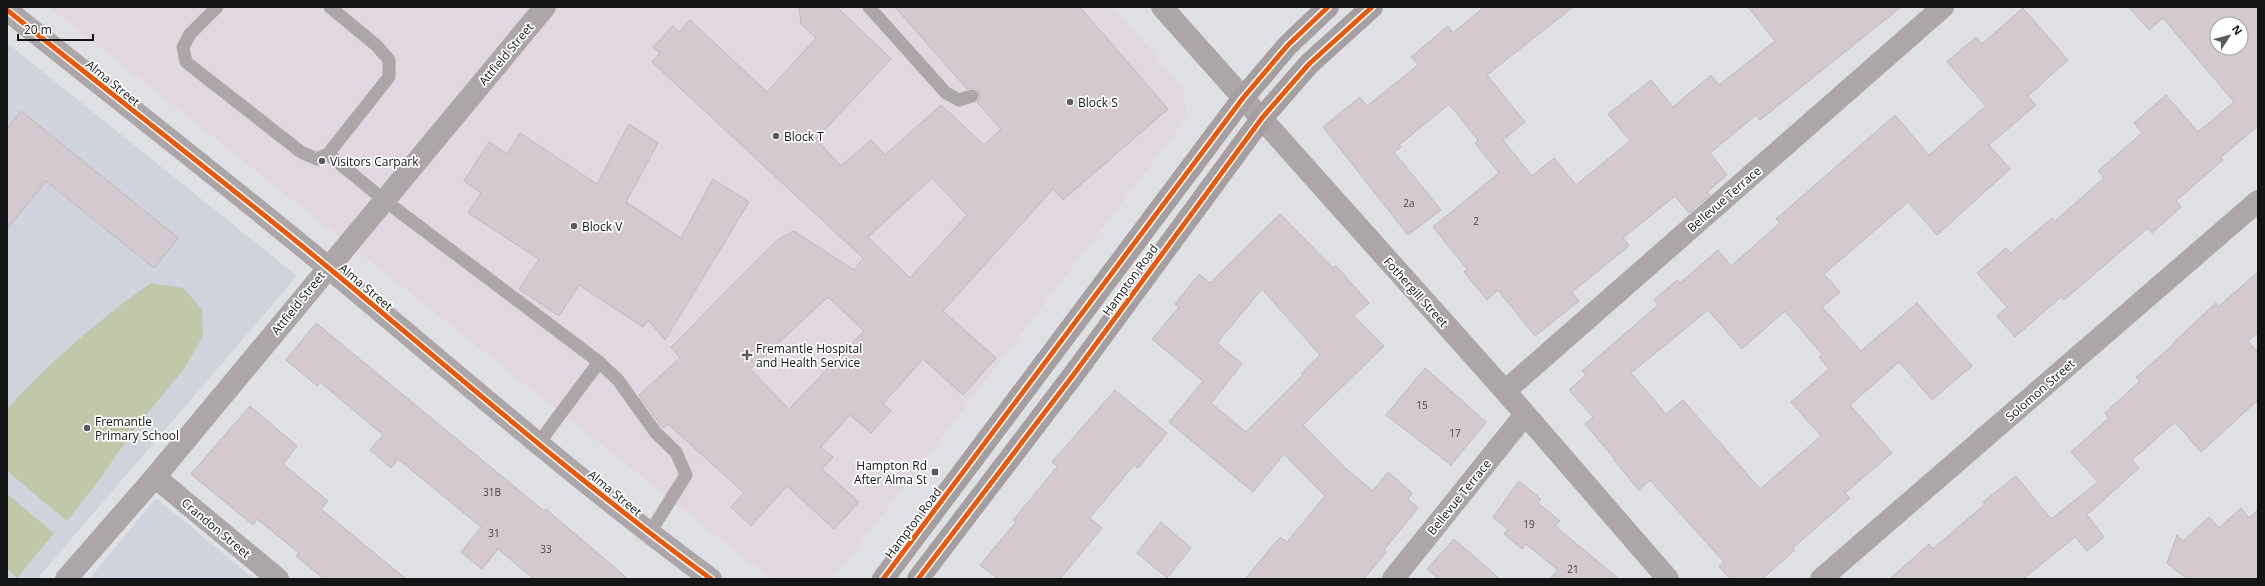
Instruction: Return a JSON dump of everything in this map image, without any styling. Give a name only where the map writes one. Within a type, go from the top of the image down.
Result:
[{"type":"main road","name":"Hampton Road","points":[[884,579],[1243,98],[1288,45],[1328,7]]},
{"type":"main road","name":"Hampton Road","points":[[918,579],[1074,374],[1262,118],[1309,64],[1372,7]]},
{"type":"street","name":"Attfield Street","points":[[66,579],[155,477],[327,267],[545,7]]},
{"type":"street","name":"Fothergill Street","points":[[1162,7],[1505,391],[1524,416],[1668,579]]},
{"type":"street","name":"Bellevue Terrace","points":[[1505,391],[1943,7]]},
{"type":"street","name":"Alma Street","points":[[7,10],[327,267],[538,444],[649,534],[711,579]]},
{"type":"street","name":"Solomon Street","points":[[1821,579],[2258,201]]},
{"type":"street","name":"Bellevue Terrace","points":[[1393,579],[1524,416]]},
{"type":"street","name":"Crandon Street","points":[[155,477],[278,579]]},
{"type":"lane","points":[[218,7],[190,34],[183,46],[186,62],[301,152],[317,159],[328,154],[389,77],[389,60],[377,46],[330,7]]},
{"type":"lane","points":[[869,7],[946,93],[959,100],[972,96]]},
{"type":"lane","points":[[328,154],[384,200],[599,362],[618,380],[656,433],[676,452],[686,475],[649,534]]},
{"type":"lane","points":[[538,444],[599,362]]},
{"type":"shaded area","name":"Fremantle Hospital and Health Service","points":[[49,7],[1114,7],[1183,88],[1187,113],[1177,131],[833,579],[771,579]]},
{"type":"shaded area","name":"Fremantle Primary School","points":[[7,43],[297,276],[37,579],[7,579]]},
{"type":"shaded area","points":[[156,498],[254,579],[89,579]]},
{"type":"green space","points":[[151,283],[183,288],[202,309],[203,336],[184,369],[136,427],[99,480],[67,521],[7,471],[7,409],[41,374],[94,326]]},
{"type":"green space","points":[[7,494],[54,533],[17,578],[7,569]]},
{"type":"building","points":[[799,7],[837,7],[891,59],[816,139],[841,166],[871,140],[885,155],[941,105],[984,145],[1001,129],[977,102],[980,97],[978,90],[973,88],[967,89],[895,7],[1080,7],[1168,109],[1063,200],[1053,189],[943,311],[996,358],[963,395],[923,359],[883,404],[891,411],[871,433],[850,415],[821,447],[833,457],[822,469],[859,502],[834,529],[787,486],[751,526],[731,507],[744,493],[668,424],[663,428],[639,395],[680,358],[671,347],[777,240],[794,231],[854,270],[863,258],[652,62],[660,53],[653,47],[673,26],[679,32],[690,20],[767,92],[816,38],[801,24]],"holes":[[[932,178],[967,215],[910,278],[868,237]],[[828,297],[864,331],[789,409],[750,369]]]},
{"type":"building","points":[[1484,7],[1573,7],[1487,75],[1525,122],[1503,140],[1532,176],[1554,158],[1576,185],[1630,141],[1608,114],[1651,80],[1673,107],[1711,75],[1719,85],[1775,41],[1748,7],[1901,7],[1760,120],[1756,115],[1710,153],[1727,175],[1707,192],[1710,195],[1689,213],[1675,196],[1623,238],[1629,246],[1572,292],[1579,301],[1535,336],[1498,290],[1487,300],[1464,272],[1467,269],[1433,227],[1499,173],[1475,143],[1478,140],[1449,104],[1399,145],[1401,147],[1394,152],[1441,210],[1408,235],[1323,127],[1360,97],[1367,106],[1418,65],[1411,57],[1448,26],[1453,33]]},
{"type":"building","points":[[2129,7],[2258,7],[2258,126],[2221,157],[2223,160],[2176,201],[2181,207],[2152,233],[2148,228],[2064,300],[2061,297],[2015,337],[1997,316],[2007,307],[1977,273],[2006,248],[2011,253],[2052,218],[2055,221],[2104,178],[2098,171],[2142,133],[2134,123],[2166,95],[2198,132],[2234,102],[2163,18],[2149,30]]},
{"type":"building","points":[[2023,8],[2068,60],[2028,96],[2036,105],[1989,145],[2010,169],[1937,235],[1908,202],[1824,274],[1840,292],[1822,307],[1861,351],[1917,303],[1972,366],[1932,400],[1899,362],[1850,405],[1892,453],[1845,493],[1850,498],[1793,548],[1795,550],[1762,579],[1730,579],[1719,566],[1724,562],[1650,480],[1639,490],[1585,424],[1593,417],[1569,390],[1586,375],[1582,371],[1658,305],[1654,300],[1677,280],[1680,283],[1718,250],[1731,266],[1780,223],[1776,219],[1895,115],[1929,155],[1986,106],[1947,62],[1976,37],[1982,44]],"holes":[[[1708,310],[1742,349],[1785,311],[1822,354],[1819,357],[1829,369],[1791,402],[1821,436],[1760,489],[1683,400],[1666,414],[1631,373]]]},
{"type":"building","points":[[21,111],[178,238],[154,268],[46,181],[7,229],[7,129]]},
{"type":"building","name":"Block V","points":[[629,124],[658,143],[626,202],[681,238],[713,179],[749,202],[665,340],[648,320],[643,327],[579,285],[559,316],[519,289],[539,259],[468,213],[481,193],[464,181],[489,142],[507,154],[520,133],[597,184]]},
{"type":"building","points":[[1280,214],[1333,268],[1336,266],[1369,303],[1354,316],[1384,346],[1303,425],[1344,467],[1373,491],[1388,472],[1412,493],[1408,499],[1418,508],[1384,550],[1386,552],[1364,579],[1245,579],[1280,537],[1287,542],[1325,496],[1284,454],[1253,492],[1169,422],[1203,381],[1152,339],[1179,307],[1175,304],[1199,274],[1210,283]],"holes":[[[1262,289],[1320,355],[1301,374],[1303,375],[1246,432],[1211,403],[1242,364],[1217,343]]]},
{"type":"building","points":[[2258,272],[2258,332],[2248,341],[2258,353],[2258,400],[2201,452],[2175,422],[2132,460],[2139,468],[2087,515],[2104,537],[2087,551],[2075,537],[2023,579],[1890,579],[1929,544],[1933,549],[1985,504],[1983,502],[2016,476],[2051,519],[2098,482],[2071,452],[2109,418],[2105,413],[2140,381],[2136,377],[2174,344],[2173,343],[2216,303],[2218,307]]},
{"type":"building","points":[[316,323],[544,511],[546,509],[628,579],[534,579],[498,549],[482,569],[461,552],[481,527],[398,459],[391,468],[370,450],[383,435],[320,382],[317,386],[286,360]]},
{"type":"building","points":[[1425,368],[1486,422],[1451,465],[1386,415]]},
{"type":"building","points":[[1115,390],[1167,433],[1138,468],[1134,465],[1090,518],[1102,528],[1060,579],[998,579],[980,565],[1016,522],[1013,520],[1057,467],[1052,462]]},
{"type":"building","points":[[250,406],[297,446],[283,464],[328,501],[321,509],[406,579],[324,579],[296,556],[299,553],[257,519],[253,525],[191,474]]},
{"type":"building","points":[[1519,481],[1541,499],[1538,503],[1560,521],[1555,526],[1619,579],[1550,579],[1558,570],[1526,544],[1522,549],[1504,534],[1508,529],[1493,517]]},
{"type":"building","points":[[2241,508],[2249,518],[2258,510],[2258,579],[2187,579],[2167,563],[2177,535],[2183,541],[2209,517],[2219,528]]},
{"type":"building","points":[[1161,522],[1191,548],[1167,578],[1137,553]]},
{"type":"building","points":[[1454,539],[1500,579],[1439,579],[1427,569]]},
{"type":"cycle path","points":[[883,579],[1243,98],[1288,45],[1328,7]]},
{"type":"cycle path","points":[[918,579],[1074,374],[1262,118],[1309,64],[1372,7]]},
{"type":"cycle path","points":[[7,10],[290,236],[566,466],[711,579]]},
{"type":"place","name":"Block S","points":[[1070,102]]},
{"type":"place","name":"Block T","points":[[776,136]]},
{"type":"place","name":"Visitors Carpark","points":[[322,161]]},
{"type":"place","name":"Block V","points":[[574,226]]},
{"type":"place","name":"Fremantle Hospital and Health Service","points":[[747,355]]},
{"type":"place","name":"Fremantle Primary School","points":[[87,428]]},
{"type":"place","name":"Hampton Rd After Alma St","points":[[935,472]]}]
